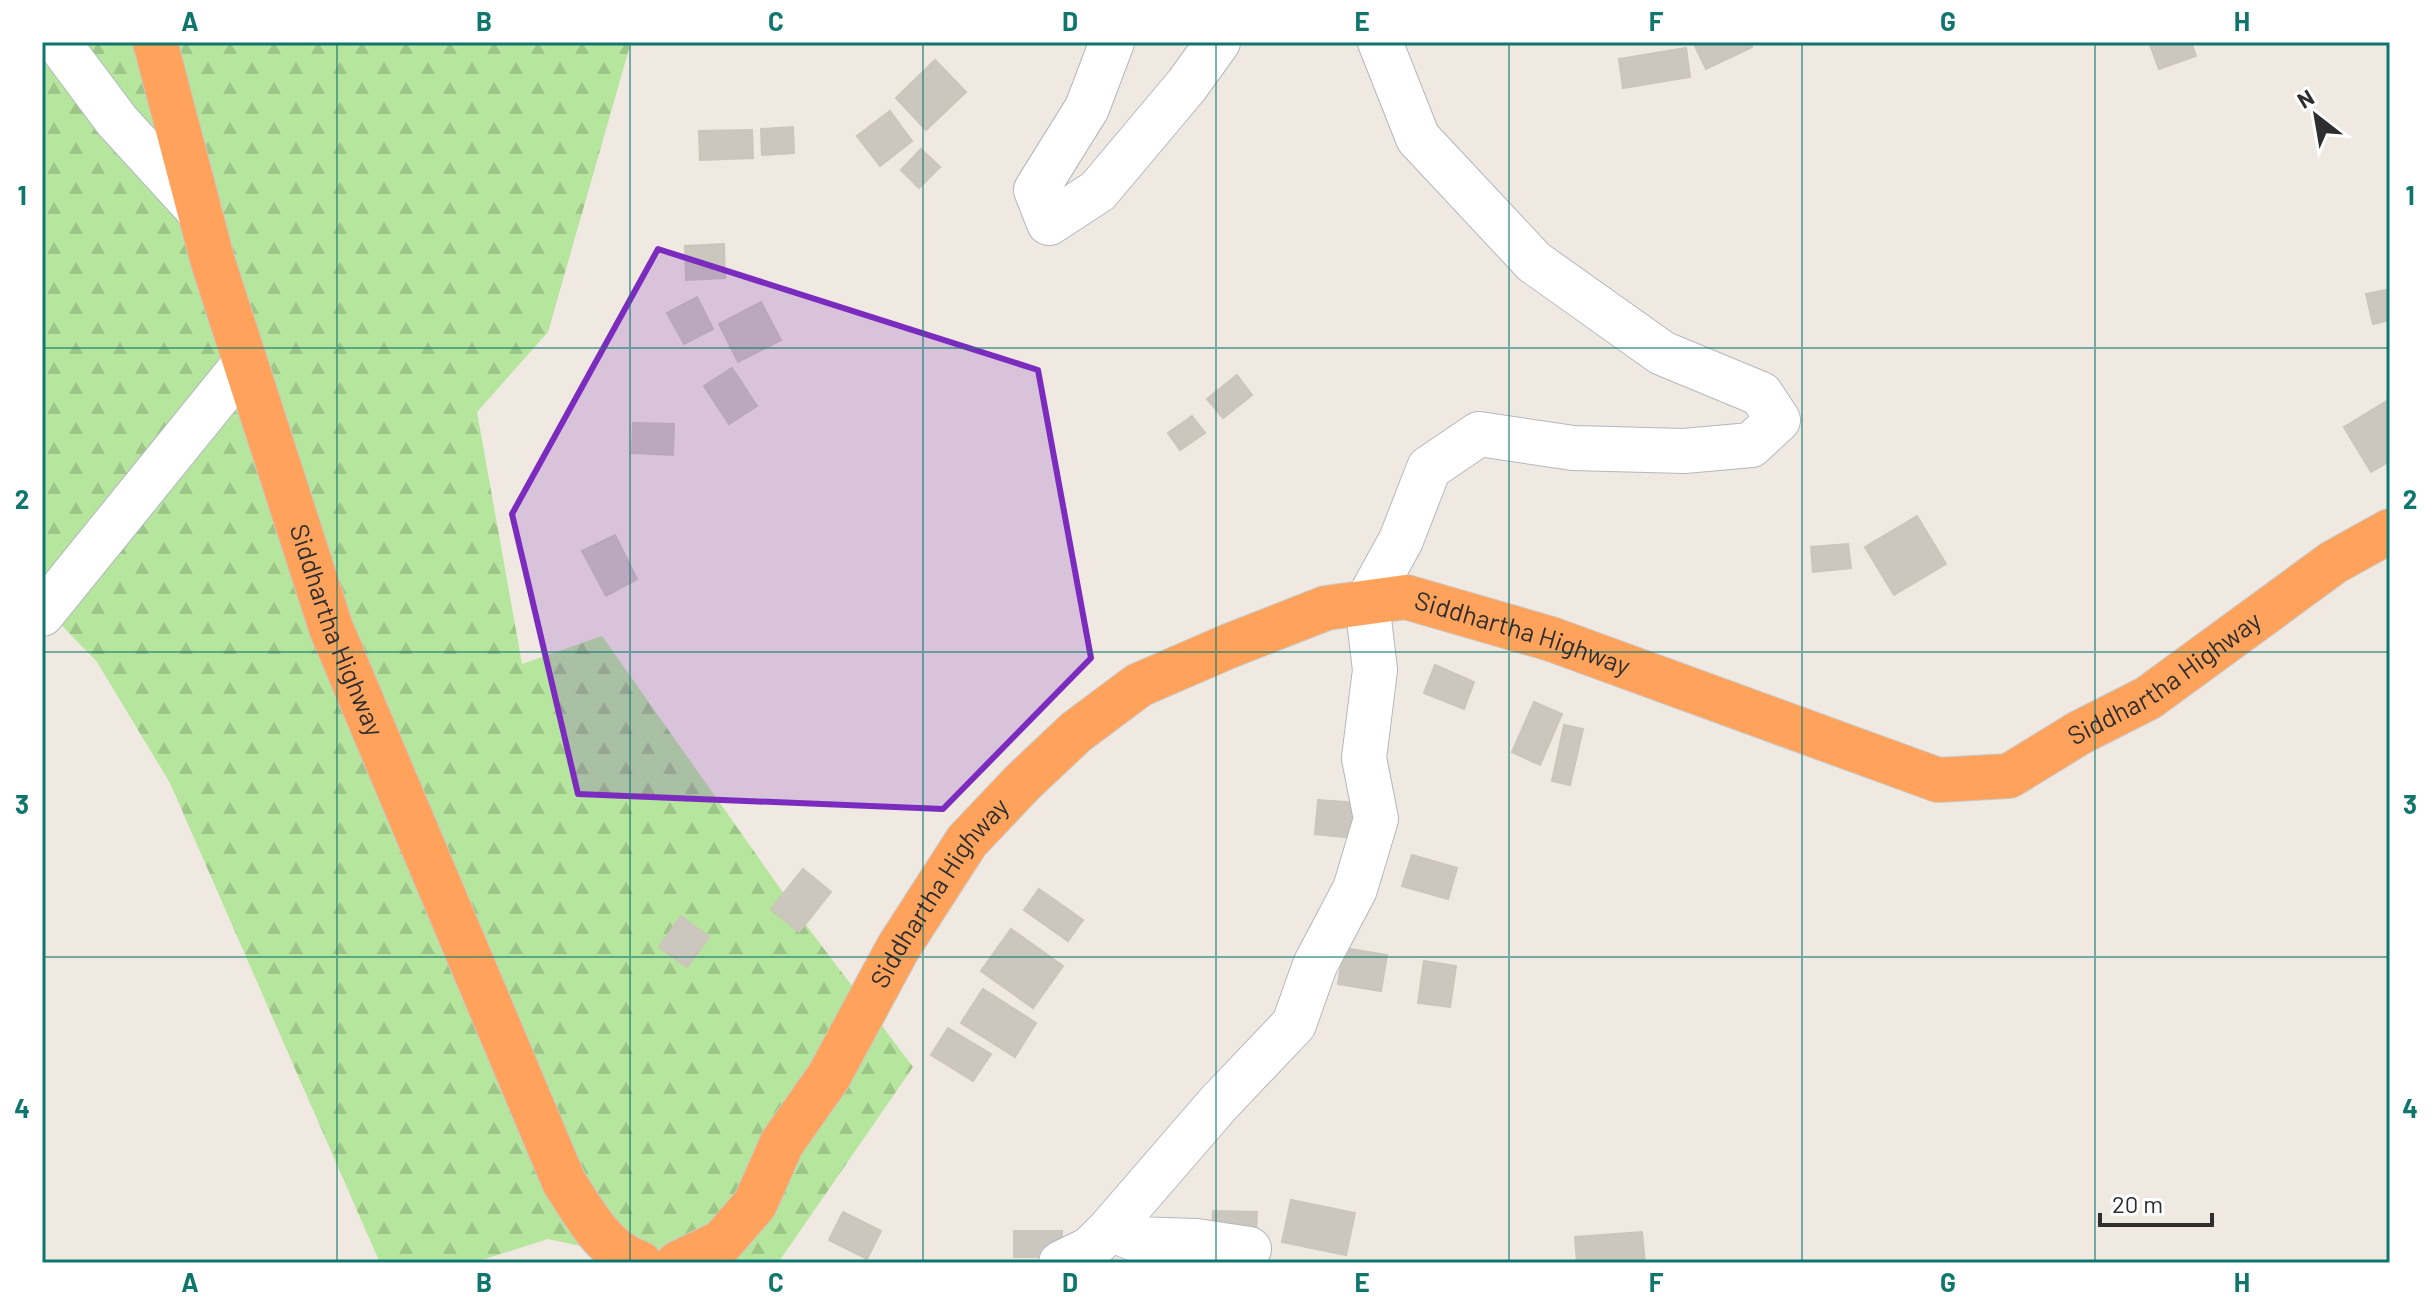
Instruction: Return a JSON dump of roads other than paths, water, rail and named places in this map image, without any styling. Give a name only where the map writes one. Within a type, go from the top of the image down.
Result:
[{"type":"highway","name":"Siddhartha Highway","points":[[155,42],[200,212],[245,363],[331,628],[564,1182],[598,1234],[630,1260],[640,1263]]},
{"type":"highway","name":"Siddhartha Highway","points":[[678,1263],[722,1242],[755,1204],[782,1143],[829,1076],[898,948],[967,841],[1076,732],[1139,685],[1326,608],[1406,597],[1551,639],[1938,780],[2009,776],[2079,733],[2148,698],[2334,562],[2390,531]]},
{"type":"street","points":[[58,42],[117,121],[200,212]]},
{"type":"street","points":[[1112,42],[1087,108],[1036,190],[1049,223],[1098,191],[1187,85],[1218,42]]},
{"type":"street","points":[[1061,1263],[1090,1249],[1110,1229],[1218,1104],[1294,1024],[1315,965],[1355,889],[1376,819],[1364,758],[1375,670],[1367,602],[1401,540],[1429,468],[1479,434],[1573,448],[1684,451],[1751,445],[1778,420],[1761,394],[1662,353],[1534,262],[1418,138],[1380,42]]},
{"type":"street","points":[[42,614],[245,363]]},
{"type":"street","points":[[1110,1229],[1135,1239],[1196,1241],[1249,1249]]}]
